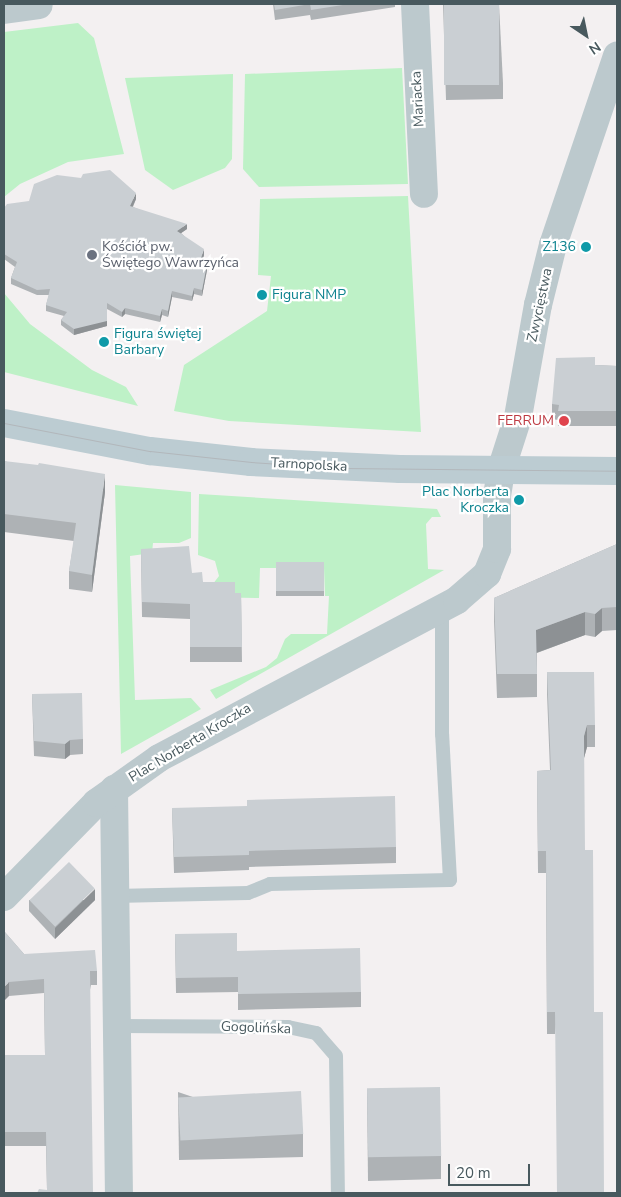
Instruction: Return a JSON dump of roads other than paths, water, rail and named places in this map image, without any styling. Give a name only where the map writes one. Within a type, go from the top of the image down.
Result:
[{"type":"main road","name":"Tarnopolska","points":[[4,423],[150,450],[250,462],[344,468],[617,471]]},
{"type":"street","points":[[4,10],[39,4]]},
{"type":"street","name":"Mariacka","points":[[415,4],[424,194]]},
{"type":"street","name":"Zwycięstwa","points":[[501,470],[518,417],[538,305],[553,245],[617,56]]},
{"type":"street","name":"Plac Norberta Kroczka","points":[[4,896],[114,789],[159,758],[246,710],[442,608],[476,587],[494,561],[497,549],[497,496],[501,470]]},
{"type":"street","points":[[114,789],[119,1193]]},
{"type":"lane","points":[[115,896],[248,893],[270,884],[450,880],[442,743],[442,608]]},
{"type":"lane","name":"Gogolińska","points":[[117,1026],[288,1027],[316,1033],[336,1056],[338,1193]]},
{"type":"tram line","points":[[4,423],[150,451],[251,462],[344,468],[617,471]]},
{"type":"place","name":"Z136","points":[[586,247]]},
{"type":"place","name":"Kościół pw. Świętego Wawrzyńca","points":[[92,255]]},
{"type":"place","name":"Figura NMP","points":[[262,295]]},
{"type":"place","name":"Figura świętej Barbary","points":[[104,342]]},
{"type":"place","name":"FERRUM","points":[[564,421]]},
{"type":"place","name":"Plac Norberta Kroczka","points":[[519,500]]}]
